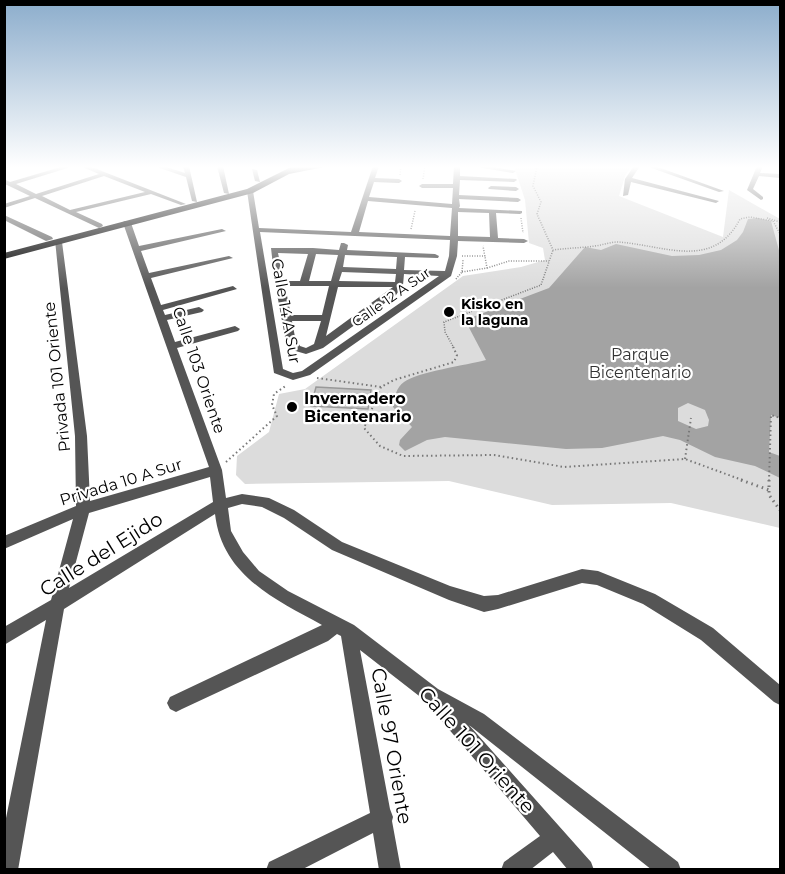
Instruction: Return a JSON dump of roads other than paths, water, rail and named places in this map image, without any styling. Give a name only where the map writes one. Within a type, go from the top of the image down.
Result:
[{"type":"main road","points":[[4,256],[99,226],[172,207]]},
{"type":"main road","points":[[4,251],[189,207]]},
{"type":"street","points":[[58,207],[99,226]]},
{"type":"street","points":[[69,212],[91,207]]},
{"type":"street","name":"Calle 14 A Sur","points":[[252,207],[278,371],[287,376],[299,376]]},
{"type":"street","points":[[319,346],[343,251],[361,207]]},
{"type":"street","name":"Calle 12 A Sur","points":[[299,376],[448,274],[453,256],[457,207]]},
{"type":"street","points":[[467,207],[492,214],[521,215]]},
{"type":"street","points":[[492,214],[494,241]]},
{"type":"street","points":[[4,217],[53,241]]},
{"type":"street","name":"Calle 103 Oriente","points":[[127,223],[216,470],[224,532]]},
{"type":"street","points":[[257,230],[524,241]]},
{"type":"street","points":[[137,249],[222,231]]},
{"type":"street","points":[[374,256],[378,236]]},
{"type":"street","name":"Privada 101 Oriente","points":[[7,870],[57,605],[83,509],[81,436],[53,241]]},
{"type":"street","points":[[401,263],[399,285],[393,293],[319,346],[306,351],[296,348],[290,337],[274,250],[343,251],[374,256],[448,274]]},
{"type":"street","points":[[304,282],[313,250]]},
{"type":"street","points":[[338,269],[401,263],[435,256]]},
{"type":"street","points":[[147,276],[229,258]]},
{"type":"street","points":[[279,283],[335,282],[399,285]]},
{"type":"street","points":[[161,313],[233,289]]},
{"type":"street","points":[[161,313],[199,310]]},
{"type":"street","points":[[286,318],[326,318]]},
{"type":"street","points":[[172,346],[234,329]]},
{"type":"street","name":"Privada 10 A Sur","points":[[9,539],[83,509],[216,470]]},
{"type":"street","points":[[219,505],[242,499],[264,502],[289,514],[337,546],[449,593],[484,604],[498,602],[582,576],[598,578],[649,599],[706,634],[780,696]]},
{"type":"street","name":"Calle del Ejido","points":[[4,637],[219,505]]},
{"type":"street","name":"Calle 101 Oriente","points":[[224,532],[237,557],[254,576],[283,596],[342,627],[429,693],[583,870]]},
{"type":"street","points":[[176,703],[342,627]]},
{"type":"street","name":"Calle 97 Oriente","points":[[342,627],[383,817],[390,870]]},
{"type":"street","points":[[429,693],[478,720],[670,870]]},
{"type":"street","points":[[277,870],[383,817]]},
{"type":"street","points":[[512,870],[555,837]]},
{"type":"place","name":"Kisko en la laguna","points":[[449,312]]},
{"type":"place","name":"Invernadero Bicentenario","points":[[292,407]]},
{"type":"park label","name":"Parque Bicentenario","points":[[640,363]]}]
